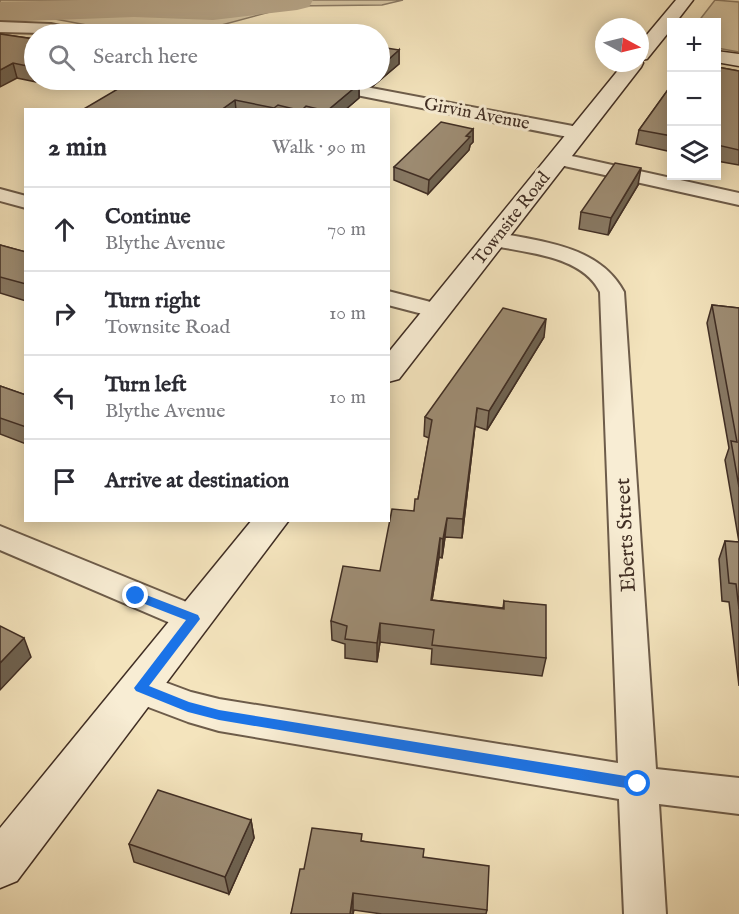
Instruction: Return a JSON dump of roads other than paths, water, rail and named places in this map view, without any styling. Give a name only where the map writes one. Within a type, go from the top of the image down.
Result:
[{"type":"street","name":"Townsite Road","points":[[649,44],[685,0]]},
{"type":"street","points":[[0,27],[24,28]]},
{"type":"street","points":[[649,53],[667,50]]},
{"type":"street","points":[[721,57],[739,60]]},
{"type":"street","name":"Townsite Road","points":[[390,371],[627,72]]},
{"type":"street","name":"Girvin Avenue","points":[[357,90],[578,133]]},
{"type":"street","points":[[558,159],[739,199]]},
{"type":"street","points":[[0,195],[24,201]]},
{"type":"street","name":"Eberts Street","points":[[494,239],[577,260],[599,271],[610,285],[645,914]]},
{"type":"street","points":[[390,299],[438,311]]},
{"type":"street","points":[[0,866],[270,522]]},
{"type":"street","points":[[0,537],[194,619]]},
{"type":"street","points":[[140,688],[188,707],[219,715],[638,784],[739,796]]},
{"type":"waterway","points":[[0,12],[134,7],[213,10],[297,0]]}]
